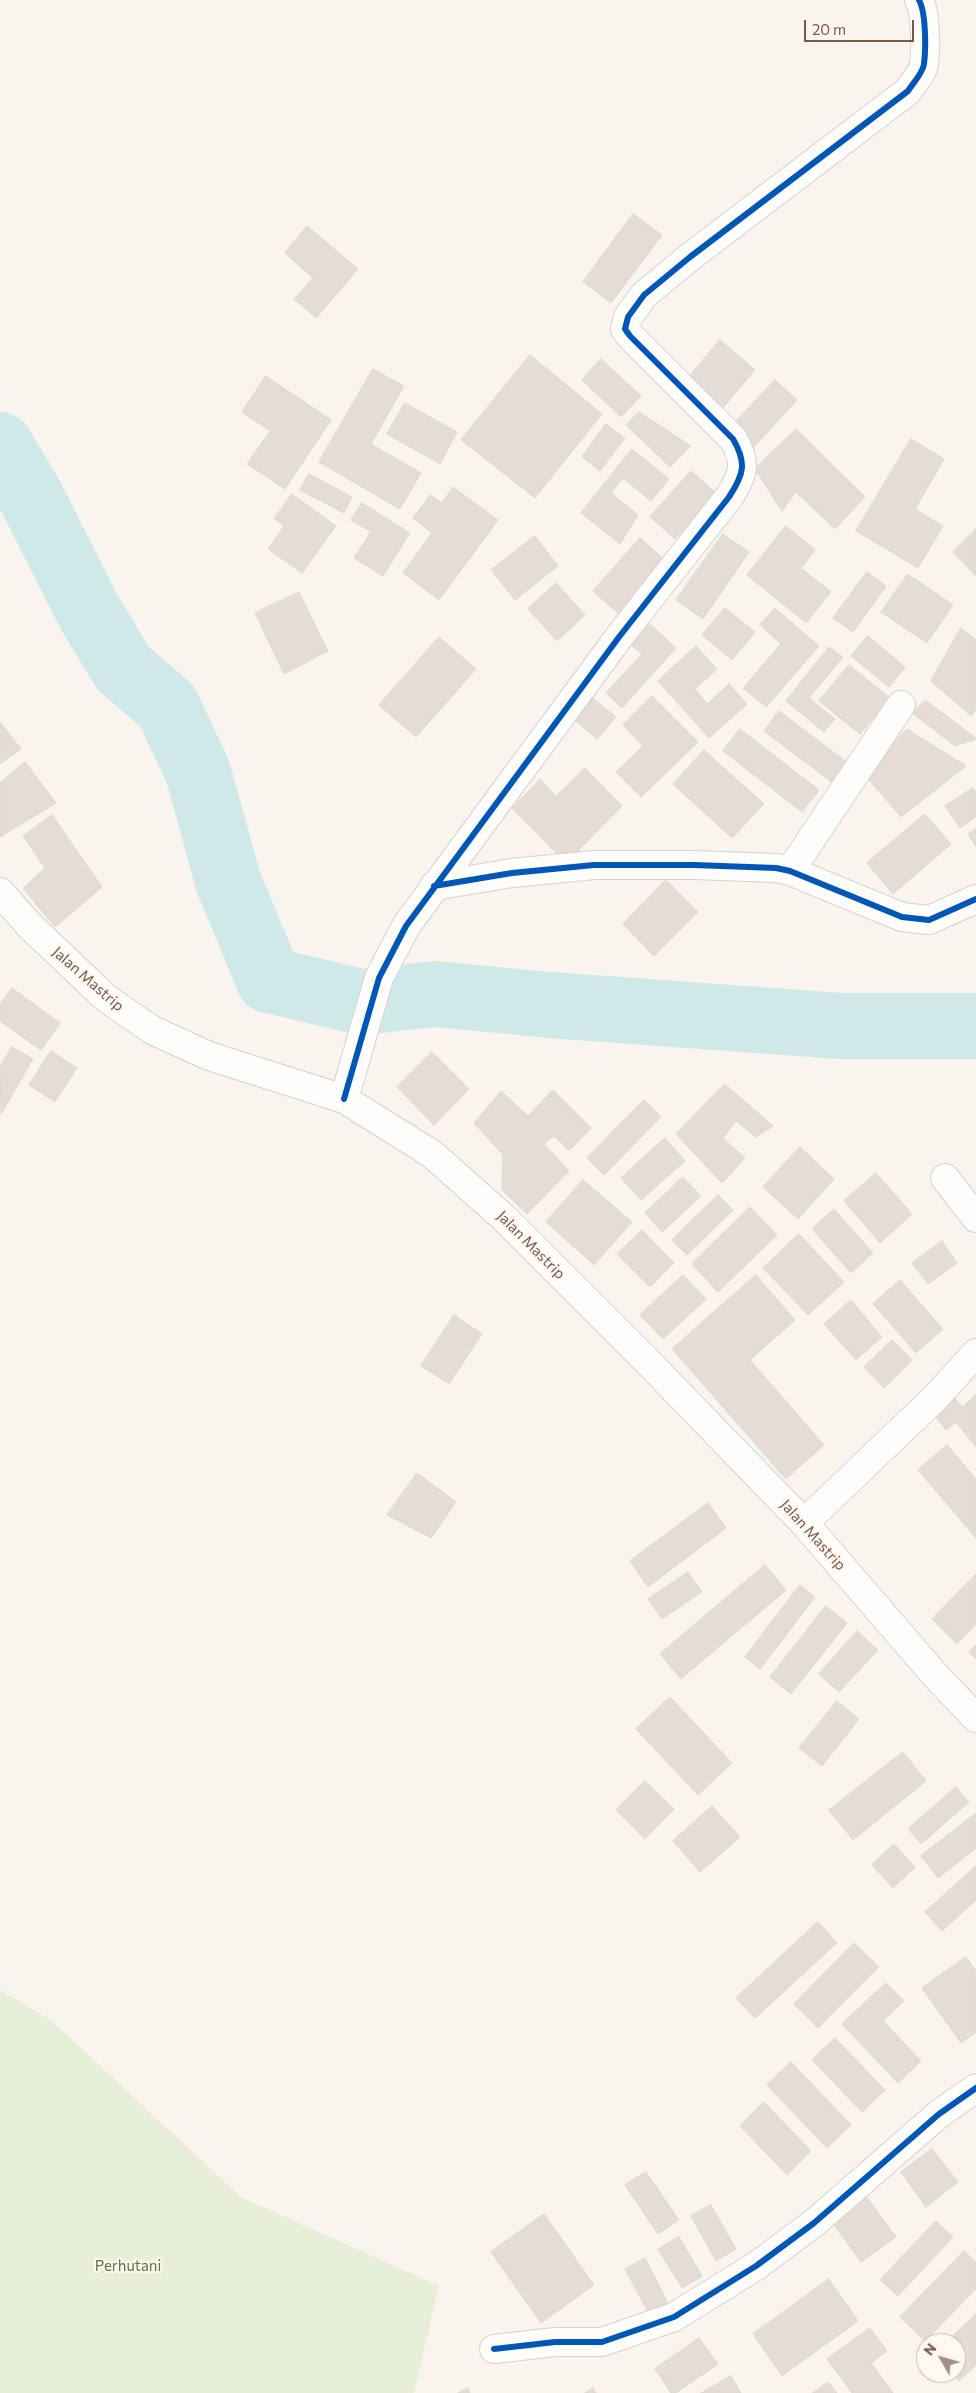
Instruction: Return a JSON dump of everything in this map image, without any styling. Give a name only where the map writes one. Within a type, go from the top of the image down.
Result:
[{"type":"street","points":[[344,1099],[379,978],[406,926],[619,637],[729,496],[742,471],[742,455],[733,439],[630,336],[625,329],[628,317],[644,295],[690,257],[908,92],[924,65],[925,32],[922,5],[918,0]]},
{"type":"street","points":[[790,871],[901,705]]},
{"type":"street","points":[[434,886],[512,873],[594,865],[694,865],[776,868],[790,871],[902,917],[929,920],[976,899]]},
{"type":"street","name":"Jalan Mastrip","points":[[0,892],[30,926],[106,998],[152,1030],[209,1056],[344,1099],[432,1154],[503,1217],[648,1362],[804,1523],[935,1675],[976,1718]]},
{"type":"street","points":[[945,1178],[976,1218]]},
{"type":"street","points":[[804,1523],[935,1398],[976,1353]]},
{"type":"street","points":[[494,2349],[555,2342],[602,2342],[674,2317],[756,2266],[814,2223],[939,2114],[976,2088]]},
{"type":"green space","name":"Perhutani","points":[[0,1990],[51,2020],[241,2197],[439,2286],[414,2393],[0,2393]]},
{"type":"building","points":[[633,214],[662,235],[611,303],[583,282]]},
{"type":"building","points":[[307,226],[358,269],[316,318],[294,299],[313,278],[285,253]]},
{"type":"building","points":[[720,340],[755,370],[721,410],[686,380]]},
{"type":"building","points":[[530,355],[602,414],[535,498],[461,440]]},
{"type":"building","points":[[601,359],[641,396],[621,417],[582,380]]},
{"type":"building","points":[[373,369],[404,386],[371,444],[421,473],[400,509],[319,462]]},
{"type":"building","points":[[266,376],[331,420],[285,489],[247,464],[270,431],[242,412]]},
{"type":"building","points":[[775,380],[797,400],[750,451],[728,430]]},
{"type":"building","points":[[405,403],[457,432],[440,464],[387,434]]},
{"type":"building","points":[[639,412],[691,446],[670,467],[626,425]]},
{"type":"building","points":[[606,424],[625,438],[600,471],[582,457]]},
{"type":"building","points":[[796,429],[865,497],[835,529],[796,492],[782,511],[755,469]]},
{"type":"building","points":[[911,439],[944,459],[915,509],[943,526],[918,568],[856,531]]},
{"type":"building","points":[[632,449],[669,479],[651,501],[623,478],[611,493],[638,515],[620,544],[581,513]]},
{"type":"building","points":[[691,471],[716,493],[675,539],[650,517]]},
{"type":"building","points":[[309,474],[352,497],[344,513],[300,490]]},
{"type":"building","points":[[453,487],[498,520],[439,600],[403,573],[432,533],[413,518],[430,495],[442,503]]},
{"type":"building","points":[[292,494],[336,526],[302,573],[268,549],[284,526],[274,519]]},
{"type":"building","points":[[362,503],[410,533],[383,576],[354,558],[371,532],[351,520]]},
{"type":"building","points":[[786,526],[815,550],[801,568],[831,592],[806,623],[747,575]]},
{"type":"building","points":[[976,529],[976,576],[953,552]]},
{"type":"building","points":[[723,534],[749,552],[703,619],[676,600]]},
{"type":"building","points":[[535,536],[558,566],[515,600],[491,570]]},
{"type":"building","points":[[640,538],[667,562],[620,615],[593,591]]},
{"type":"building","points":[[867,572],[886,586],[853,632],[833,618]]},
{"type":"building","points":[[908,574],[953,605],[927,643],[881,612]]},
{"type":"building","points":[[556,583],[585,615],[557,641],[528,609]]},
{"type":"building","points":[[299,592],[328,651],[284,674],[255,613]]},
{"type":"building","points":[[725,608],[755,632],[732,660],[702,635]]},
{"type":"building","points":[[775,608],[819,646],[766,707],[743,688],[781,644],[760,625]]},
{"type":"building","points":[[650,624],[676,648],[622,708],[606,693],[642,654],[631,645]]},
{"type":"building","points":[[961,628],[976,640],[976,709],[971,716],[931,681]]},
{"type":"building","points":[[868,636],[905,667],[889,687],[851,656]]},
{"type":"building","points":[[439,637],[476,669],[416,737],[379,705]]},
{"type":"building","points":[[696,646],[717,669],[695,689],[707,704],[729,684],[747,704],[709,738],[658,681]]},
{"type":"building","points":[[829,647],[843,657],[809,698],[835,719],[824,732],[786,701]]},
{"type":"building","points":[[849,665],[890,698],[860,734],[819,701]]},
{"type":"building","points":[[588,694],[616,717],[597,739],[570,716]]},
{"type":"building","points":[[652,696],[698,742],[641,797],[616,772],[643,746],[623,725]]},
{"type":"building","points":[[925,700],[976,739],[955,746],[912,713]]},
{"type":"building","points":[[779,711],[848,763],[833,783],[764,731]]},
{"type":"building","points":[[0,722],[21,749],[0,764]]},
{"type":"building","points":[[740,729],[819,790],[802,812],[723,751]]},
{"type":"building","points":[[907,729],[966,766],[901,817],[865,775]]},
{"type":"building","points":[[704,750],[764,804],[732,838],[673,784]]},
{"type":"building","points":[[25,762],[56,803],[0,837],[0,783]]},
{"type":"building","points":[[585,768],[622,806],[566,863],[512,808],[540,779],[556,796]]},
{"type":"building","points":[[973,788],[976,793],[976,817],[960,828],[945,806]]},
{"type":"building","points":[[925,814],[951,844],[893,894],[867,863]]},
{"type":"building","points":[[52,815],[102,887],[55,927],[23,888],[45,868],[23,836]]},
{"type":"building","points":[[976,829],[976,847],[968,834]]},
{"type":"building","points":[[666,880],[698,912],[654,956],[623,924]]},
{"type":"building","points":[[12,988],[60,1023],[41,1050],[0,1021],[0,1005]]},
{"type":"building","points":[[12,1047],[33,1059],[1,1114],[0,1067]]},
{"type":"building","points":[[51,1051],[77,1068],[55,1102],[29,1085]]},
{"type":"building","points":[[432,1052],[469,1089],[434,1125],[397,1087]]},
{"type":"building","points":[[725,1084],[773,1126],[756,1137],[736,1121],[723,1138],[745,1158],[722,1183],[676,1134]]},
{"type":"building","points":[[553,1090],[591,1128],[569,1151],[554,1136],[544,1144],[569,1171],[527,1214],[502,1190],[503,1155],[474,1123],[501,1091],[528,1116]]},
{"type":"building","points":[[644,1100],[661,1117],[604,1175],[587,1158]]},
{"type":"building","points":[[665,1138],[685,1161],[641,1200],[621,1178]]},
{"type":"building","points":[[800,1147],[834,1179],[798,1219],[763,1187]]},
{"type":"building","points":[[876,1173],[912,1214],[880,1243],[844,1201]]},
{"type":"building","points":[[683,1177],[701,1196],[662,1232],[645,1213]]},
{"type":"building","points":[[583,1180],[632,1222],[594,1265],[546,1222]]},
{"type":"building","points":[[718,1195],[733,1210],[687,1255],[672,1240]]},
{"type":"building","points":[[750,1207],[777,1235],[718,1292],[692,1264]]},
{"type":"building","points":[[834,1209],[873,1253],[851,1273],[812,1229]]},
{"type":"building","points":[[642,1230],[674,1263],[650,1287],[617,1254]]},
{"type":"building","points":[[799,1234],[844,1282],[808,1315],[763,1268]]},
{"type":"building","points":[[942,1241],[957,1263],[928,1284],[912,1263]]},
{"type":"building","points":[[683,1275],[706,1299],[663,1339],[640,1315]]},
{"type":"building","points":[[756,1275],[795,1320],[750,1360],[824,1445],[786,1479],[672,1349]]},
{"type":"building","points":[[900,1280],[943,1329],[916,1353],[873,1304]]},
{"type":"building","points":[[851,1300],[882,1337],[856,1360],[824,1324]]},
{"type":"building","points":[[454,1315],[482,1334],[449,1384],[421,1366]]},
{"type":"building","points":[[892,1340],[912,1360],[884,1388],[864,1367]]},
{"type":"building","points":[[976,1395],[976,1447],[956,1422],[946,1430],[933,1414],[954,1397],[962,1407]]},
{"type":"building","points":[[947,1445],[976,1479],[976,1538],[918,1470]]},
{"type":"building","points":[[417,1473],[456,1502],[431,1538],[387,1515]]},
{"type":"building","points":[[708,1503],[726,1528],[648,1587],[630,1561]]},
{"type":"building","points":[[765,1565],[786,1590],[681,1679],[660,1654]]},
{"type":"building","points":[[688,1572],[702,1592],[662,1619],[648,1599]]},
{"type":"building","points":[[976,1574],[976,1624],[957,1644],[932,1619]]},
{"type":"building","points":[[800,1585],[815,1597],[760,1669],[745,1657]]},
{"type":"building","points":[[826,1606],[847,1623],[791,1694],[770,1677]]},
{"type":"building","points":[[857,1631],[878,1650],[839,1692],[819,1674]]},
{"type":"building","points":[[976,1645],[976,1659],[969,1652]]},
{"type":"building","points":[[670,1697],[732,1763],[698,1795],[636,1729]]},
{"type":"building","points":[[837,1701],[859,1719],[822,1766],[799,1748]]},
{"type":"building","points":[[903,1752],[926,1781],[853,1840],[829,1810]]},
{"type":"building","points":[[645,1781],[674,1809],[645,1839],[616,1810]]},
{"type":"building","points":[[956,1787],[969,1802],[921,1844],[908,1829]]},
{"type":"building","points":[[712,1806],[740,1837],[700,1872],[673,1841]]},
{"type":"building","points":[[976,1813],[976,1848],[938,1878],[921,1856]]},
{"type":"building","points":[[894,1844],[915,1867],[893,1888],[872,1865]]},
{"type":"building","points":[[976,1866],[976,1900],[942,1931],[925,1912]]},
{"type":"building","points":[[818,1922],[837,1943],[755,2018],[736,1998]]},
{"type":"building","points":[[854,1943],[879,1967],[818,2028],[794,2004]]},
{"type":"building","points":[[966,1957],[976,1971],[976,2032],[961,2043],[922,1988]]},
{"type":"building","points":[[886,1983],[904,2001],[883,2021],[921,2061],[898,2083],[842,2024]]},
{"type":"building","points":[[835,2038],[885,2090],[862,2112],[812,2060]]},
{"type":"building","points":[[791,2062],[851,2125],[827,2148],[767,2085]]},
{"type":"building","points":[[764,2102],[811,2151],[787,2175],[740,2126]]},
{"type":"building","points":[[932,2149],[958,2182],[926,2207],[901,2172]]},
{"type":"building","points":[[646,2172],[679,2220],[658,2234],[625,2185]]},
{"type":"building","points":[[866,2196],[896,2237],[861,2262],[831,2221]]},
{"type":"building","points":[[711,2205],[736,2249],[716,2261],[691,2216]]},
{"type":"building","points":[[544,2214],[594,2285],[541,2323],[491,2252]]},
{"type":"building","points":[[936,2221],[953,2237],[898,2296],[880,2280]]},
{"type":"building","points":[[679,2237],[702,2276],[682,2288],[658,2249]]},
{"type":"building","points":[[964,2251],[976,2262],[976,2289],[933,2333],[917,2333],[900,2317]]},
{"type":"building","points":[[645,2258],[673,2313],[654,2323],[625,2269]]},
{"type":"building","points":[[829,2279],[858,2321],[782,2376],[753,2334]]},
{"type":"building","points":[[976,2314],[976,2365],[966,2374],[966,2333],[956,2333]]},
{"type":"building","points":[[870,2328],[887,2351],[871,2363],[893,2393],[852,2393],[827,2359]]},
{"type":"building","points":[[699,2338],[718,2364],[676,2393],[671,2393],[655,2369]]},
{"type":"building","points":[[731,2376],[741,2393],[701,2393]]},
{"type":"building","points":[[828,2382],[837,2393],[813,2393]]},
{"type":"building","points":[[468,2388],[470,2393],[458,2393]]},
{"type":"building","points":[[593,2388],[596,2393],[585,2393]]},
{"type":"waterway","points":[[0,445],[31,497],[89,612],[123,668],[167,706],[198,772],[228,881],[269,980],[361,1002],[435,994],[550,1005],[841,1026],[976,1026]]},
{"type":"cycle path","points":[[344,1099],[379,978],[406,926],[619,637],[729,497],[741,475],[742,462],[733,439],[630,336],[625,329],[628,317],[644,295],[690,257],[908,91],[920,74],[924,64],[924,22],[919,0]]},
{"type":"cycle path","points":[[434,886],[512,873],[594,865],[694,865],[776,868],[790,871],[902,917],[929,920],[976,899]]},
{"type":"cycle path","points":[[494,2349],[555,2342],[602,2342],[674,2317],[756,2266],[814,2223],[939,2114],[976,2088]]}]
